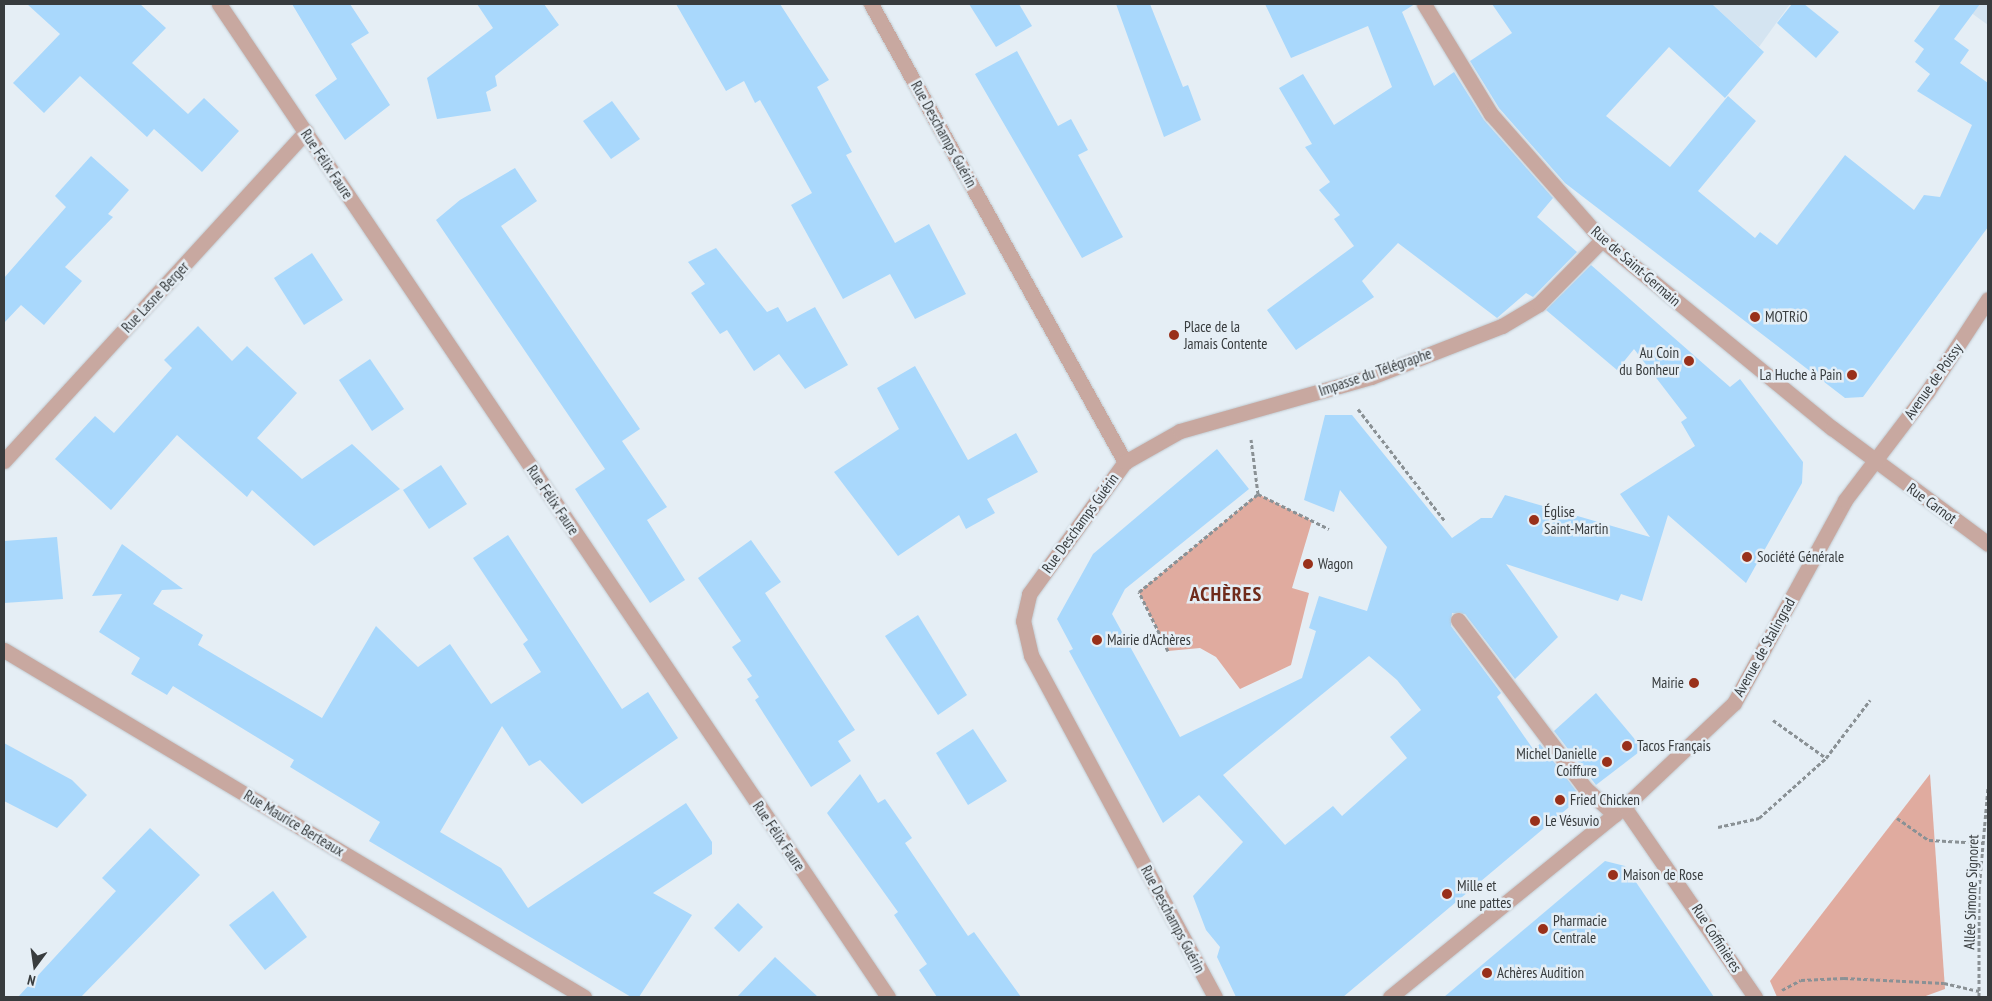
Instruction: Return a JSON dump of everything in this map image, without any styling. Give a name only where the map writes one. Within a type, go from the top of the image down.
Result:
[{"type":"street","name":"Rue Félix Faure","points":[[219,4],[888,997]]},
{"type":"street","name":"Rue Deschamps Guérin","points":[[871,4],[1125,462],[1029,594],[1023,621],[1031,654],[1215,997]]},
{"type":"street","name":"Rue de Saint-Germain","points":[[1424,4],[1491,114],[1602,240],[1875,462]]},
{"type":"street","name":"Rue Lasne Berger","points":[[4,461],[306,132]]},
{"type":"street","name":"Impasse du Télégraphe","points":[[1125,462],[1180,431],[1372,377],[1502,326],[1539,304],[1602,240]]},
{"type":"street","name":"Avenue de Poissy","points":[[1875,462],[1988,299]]},
{"type":"street","name":"Rue Carnot","points":[[1875,462],[1988,544]]},
{"type":"street","name":"Avenue de Stalingrad","points":[[1390,997],[1620,811],[1734,703],[1845,500],[1875,462]]},
{"type":"street","name":"Rue Coffinières","points":[[1458,620],[1585,788],[1620,811],[1755,997]]},
{"type":"street","name":"Rue Maurice Berteaux","points":[[4,650],[584,997]]},
{"type":"path","points":[[1354,403],[1445,521]]},
{"type":"path","points":[[1249,431],[1258,494]]},
{"type":"path","points":[[1258,494],[1328,529]]},
{"type":"path","points":[[1168,651],[1139,592],[1258,494]]},
{"type":"path","points":[[1718,827],[1760,818],[1826,758],[1870,700]]},
{"type":"path","points":[[1773,720],[1826,758]]},
{"type":"path","name":"Allée Simone Signoret","points":[[1979,997],[1983,843],[1988,788]]},
{"type":"path","points":[[1897,818],[1929,840],[1983,843]]},
{"type":"path","points":[[1775,993],[1801,980],[1844,978],[1944,983],[1979,991]]},
{"type":"shaded area","points":[[1712,4],[1790,4],[1759,47]]},
{"type":"shaded area","points":[[1959,4],[1988,4],[1988,25]]},
{"type":"shaded area","points":[[1258,494],[1312,521],[1292,588],[1309,593],[1291,665],[1240,689],[1216,657],[1200,648],[1168,651],[1139,592]]},
{"type":"shaded area","points":[[1930,774],[1945,989],[1923,997],[1777,997],[1770,981]]},
{"type":"building","points":[[27,4],[140,4],[166,28],[132,63],[188,114],[204,98],[239,131],[202,172],[154,129],[147,137],[80,76],[44,113],[13,83],[60,34]]},
{"type":"building","points":[[292,4],[350,4],[369,33],[351,44],[390,105],[345,140],[315,95],[337,79]]},
{"type":"building","points":[[477,4],[544,4],[559,25],[495,76],[497,86],[486,92],[491,111],[437,119],[427,78],[493,28]]},
{"type":"building","points":[[676,4],[780,4],[829,80],[817,87],[852,152],[846,155],[895,243],[929,224],[966,294],[915,319],[890,274],[843,299],[791,205],[812,193],[760,100],[755,103],[744,81],[726,91]]},
{"type":"building","points":[[969,4],[1019,4],[1032,26],[996,47]]},
{"type":"building","points":[[1116,4],[1150,4],[1183,87],[1188,85],[1201,120],[1164,137]]},
{"type":"building","points":[[1265,4],[1415,4],[1402,12],[1434,86],[1454,72],[1484,120],[1553,198],[1537,217],[1577,252],[1533,297],[1526,293],[1497,318],[1398,243],[1362,281],[1374,297],[1296,350],[1267,310],[1354,246],[1334,219],[1340,215],[1319,190],[1330,182],[1305,147],[1312,144],[1279,88],[1303,74],[1334,125],[1392,87],[1368,26],[1291,58]]},
{"type":"building","points":[[1492,4],[1712,4],[1764,52],[1725,98],[1669,47],[1606,116],[1670,167],[1728,96],[1756,121],[1698,191],[1755,238],[1760,232],[1777,245],[1845,155],[1914,210],[1924,195],[1940,197],[1972,125],[1917,91],[1930,74],[1915,62],[1924,49],[1914,41],[1941,4],[1980,4],[1954,39],[1969,50],[1960,63],[1988,83],[1988,227],[1863,397],[1845,398],[1565,183],[1499,108],[1470,61],[1512,33]]},
{"type":"building","points":[[1792,4],[1804,4],[1839,32],[1816,58],[1777,23]]},
{"type":"building","points":[[1017,51],[1058,126],[1071,119],[1088,150],[1078,155],[1123,237],[1082,258],[975,74]]},
{"type":"building","points":[[612,101],[640,139],[611,159],[583,121]]},
{"type":"building","points":[[91,156],[129,190],[108,214],[113,217],[65,267],[82,281],[44,325],[21,305],[4,323],[4,278],[66,207],[55,196]]},
{"type":"building","points":[[515,168],[537,201],[501,226],[640,429],[622,441],[667,507],[647,520],[685,580],[650,603],[575,489],[605,469],[436,220],[460,200]]},
{"type":"building","points":[[716,248],[767,312],[778,307],[787,322],[815,307],[848,365],[805,389],[779,354],[754,371],[727,330],[720,334],[691,293],[705,284],[688,262]]},
{"type":"building","points":[[312,253],[343,300],[304,325],[274,278]]},
{"type":"building","points":[[1591,265],[1730,387],[1740,379],[1803,462],[1802,483],[1746,583],[1668,515],[1642,601],[1621,594],[1618,601],[1506,564],[1558,637],[1515,679],[1465,614],[1452,613],[1451,626],[1501,693],[1497,697],[1533,749],[1540,744],[1581,797],[1343,997],[1236,997],[1217,957],[1220,947],[1206,930],[1193,896],[1243,842],[1199,795],[1163,823],[1069,651],[1073,649],[1057,619],[1093,554],[1217,449],[1249,489],[1125,589],[1112,614],[1180,737],[1302,678],[1316,631],[1309,628],[1319,596],[1367,611],[1387,547],[1340,490],[1334,512],[1304,500],[1325,415],[1352,415],[1452,538],[1481,518],[1492,518],[1505,495],[1650,537],[1620,494],[1695,446],[1681,422],[1687,418],[1634,349],[1617,370],[1546,310]],"holes":[[[1369,656],[1397,680],[1421,710],[1390,737],[1407,758],[1342,816],[1333,806],[1285,845],[1223,775]]]},
{"type":"building","points":[[198,326],[232,361],[247,346],[297,393],[257,438],[302,479],[352,444],[400,489],[314,546],[252,490],[247,497],[177,435],[111,510],[55,459],[95,416],[114,433],[172,368],[164,360]]},
{"type":"building","points":[[370,359],[404,409],[372,431],[339,380]]},
{"type":"building","points":[[915,366],[968,460],[1016,433],[1038,472],[987,499],[995,513],[966,529],[959,515],[898,556],[834,472],[899,429],[877,388]]},
{"type":"building","points":[[441,465],[467,504],[429,529],[403,490]]},
{"type":"building","points":[[508,535],[622,709],[648,692],[678,738],[582,804],[540,760],[529,766],[502,726],[440,832],[501,868],[528,908],[686,803],[712,842],[712,854],[653,893],[692,915],[639,997],[631,997],[369,841],[380,822],[290,767],[294,760],[173,686],[167,695],[131,674],[140,658],[99,632],[122,594],[92,596],[122,544],[183,589],[162,590],[153,604],[203,635],[198,645],[322,718],[376,626],[418,667],[450,644],[491,704],[541,672],[523,644],[528,640],[473,558]]},
{"type":"building","points":[[57,537],[63,599],[4,603],[4,541]]},
{"type":"building","points":[[751,540],[781,582],[765,593],[855,730],[838,741],[851,761],[811,787],[755,700],[759,697],[747,679],[752,676],[732,647],[741,641],[698,578]]},
{"type":"building","points":[[918,615],[967,695],[938,715],[885,636]]},
{"type":"building","points":[[1596,693],[1643,749],[1596,785],[1554,731]]},
{"type":"building","points":[[973,729],[1007,781],[968,805],[936,753]]},
{"type":"building","points":[[4,743],[72,780],[87,795],[57,828],[4,801]]},
{"type":"building","points":[[860,774],[878,803],[885,799],[912,838],[905,843],[968,936],[974,932],[1021,997],[937,997],[919,970],[927,964],[894,915],[898,912],[827,813]]},
{"type":"building","points":[[150,828],[200,875],[81,997],[18,997],[116,891],[102,878]]},
{"type":"building","points":[[1605,861],[1625,866],[1714,997],[1444,997]]},
{"type":"building","points":[[273,891],[307,937],[265,970],[229,925]]},
{"type":"building","points":[[738,903],[763,927],[739,952],[714,928]]},
{"type":"building","points":[[775,957],[818,997],[737,997]]},
{"type":"place","name":"MOTRiO","points":[[1755,317]]},
{"type":"place","name":"Place de la Jamais Contente","points":[[1174,335]]},
{"type":"place","name":"Au Coin du Bonheur","points":[[1689,361]]},
{"type":"place","name":"La Huche à Pain","points":[[1852,375]]},
{"type":"place","name":"Église Saint-Martin","points":[[1534,520]]},
{"type":"place","name":"Société Générale","points":[[1747,557]]},
{"type":"place","name":"Wagon","points":[[1308,564]]},
{"type":"place","name":"Mairie d'Achères","points":[[1097,640]]},
{"type":"place","name":"Mairie","points":[[1694,683]]},
{"type":"place","name":"Tacos Français","points":[[1627,746]]},
{"type":"place","name":"Michel Danielle Coiffure","points":[[1607,762]]},
{"type":"place","name":"Fried Chicken","points":[[1560,800]]},
{"type":"place","name":"Le Vésuvio","points":[[1535,821]]},
{"type":"place","name":"Maison de Rose","points":[[1613,875]]},
{"type":"place","name":"Mille et une pattes","points":[[1447,894]]},
{"type":"place","name":"Pharmacie Centrale","points":[[1543,929]]},
{"type":"place","name":"Achères Audition","points":[[1487,973]]},
{"type":"district","name":"ACHÈRES","points":[[1226,594]]}]
